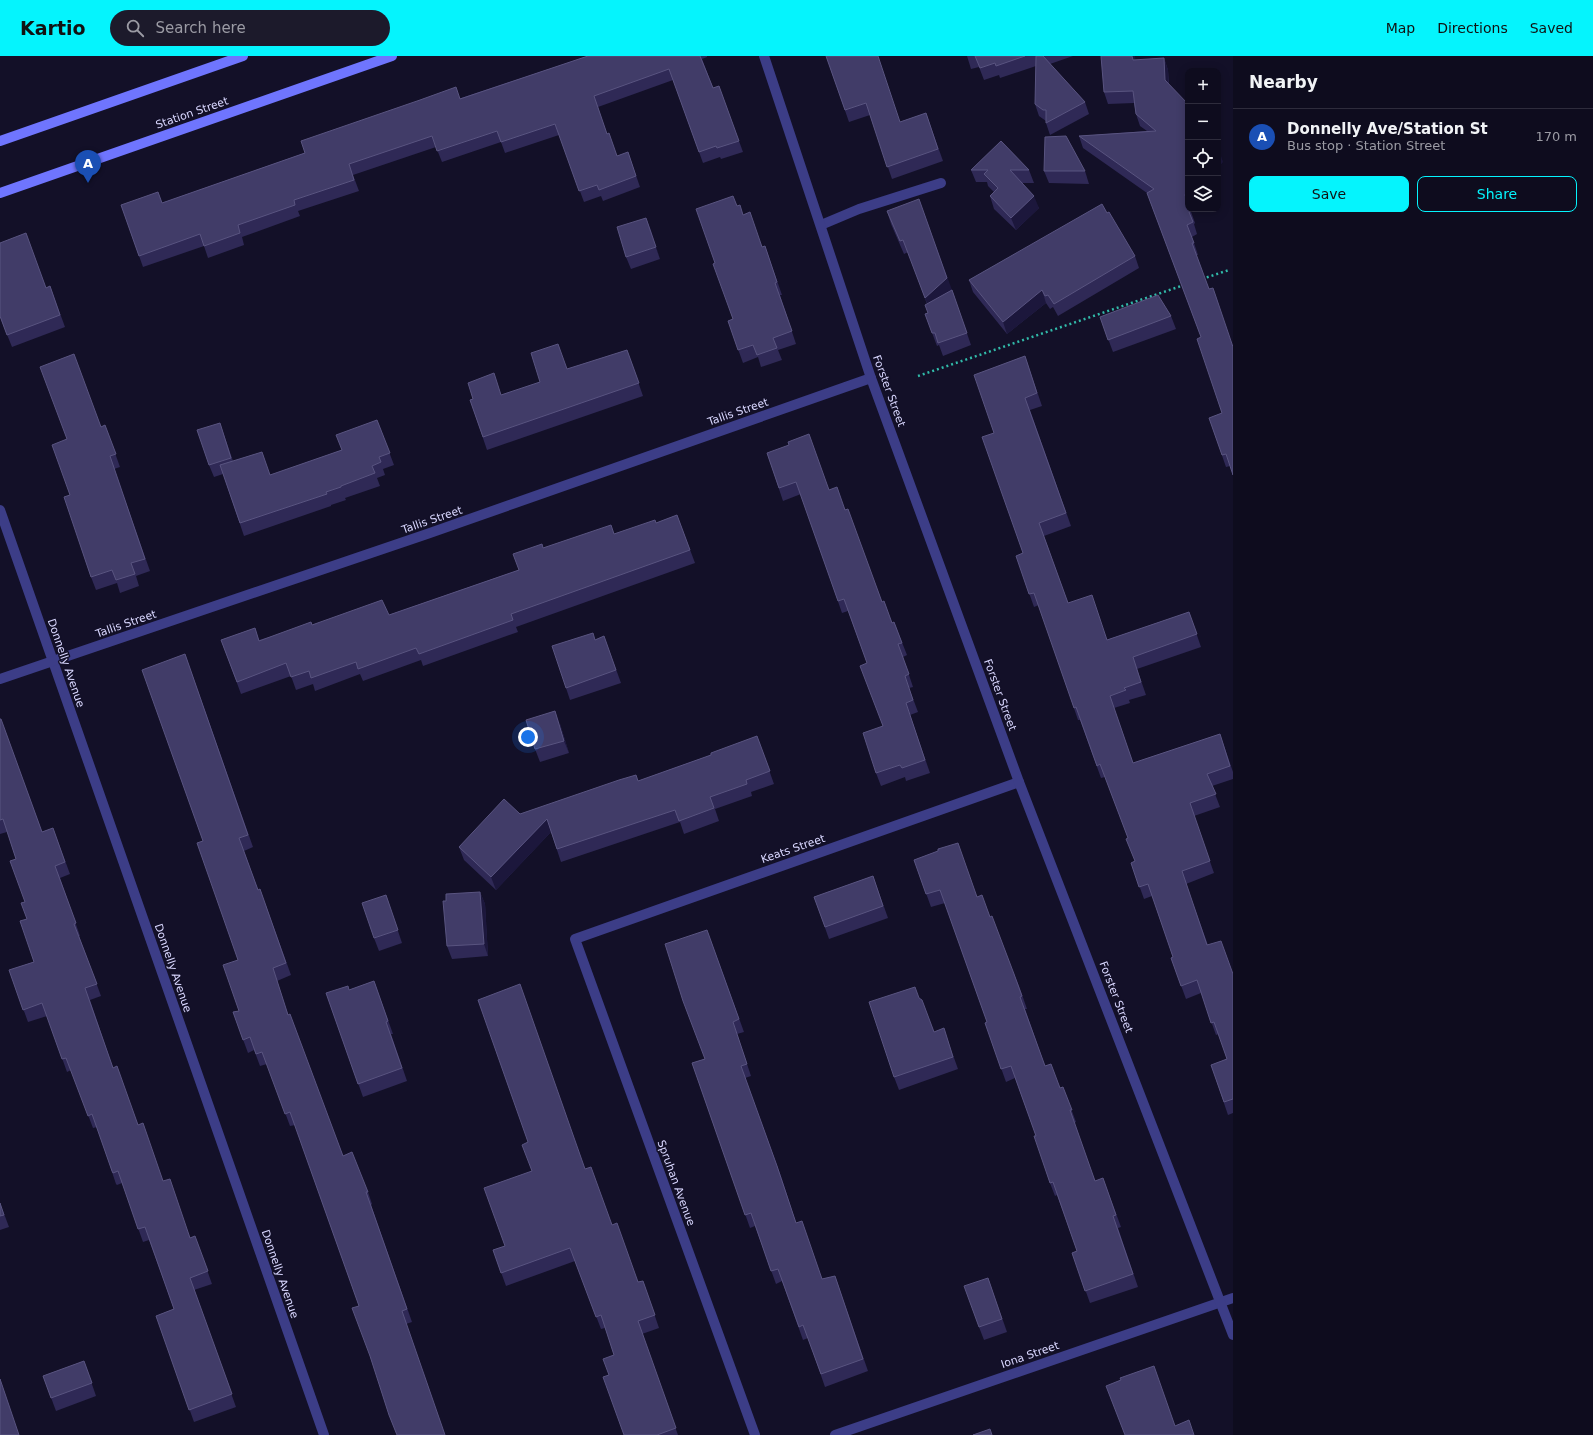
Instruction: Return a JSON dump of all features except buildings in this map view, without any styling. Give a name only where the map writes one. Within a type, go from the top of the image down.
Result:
[{"type":"main road","points":[[0,141],[243,56]]},
{"type":"main road","name":"Station Street","points":[[0,193],[392,56]]},
{"type":"street","name":"Forster Street","points":[[764,56],[871,378],[1019,782],[1233,1335]]},
{"type":"street","points":[[821,225],[859,209],[941,183]]},
{"type":"street","name":"Tallis Street","points":[[0,679],[419,537],[871,378]]},
{"type":"street","name":"Donnelly Avenue","points":[[0,510],[324,1435]]},
{"type":"street","name":"Keats Street","points":[[575,939],[1019,782]]},
{"type":"street","name":"Spruhan Avenue","points":[[575,939],[755,1435]]},
{"type":"street","name":"Iona Street","points":[[836,1435],[1233,1298]]},
{"type":"path","points":[[1200,280],[1230,270]]},
{"type":"path","points":[[918,376],[1185,285]]},
{"type":"place","name":"Donnelly Ave/Station St","points":[[88,183]]}]
